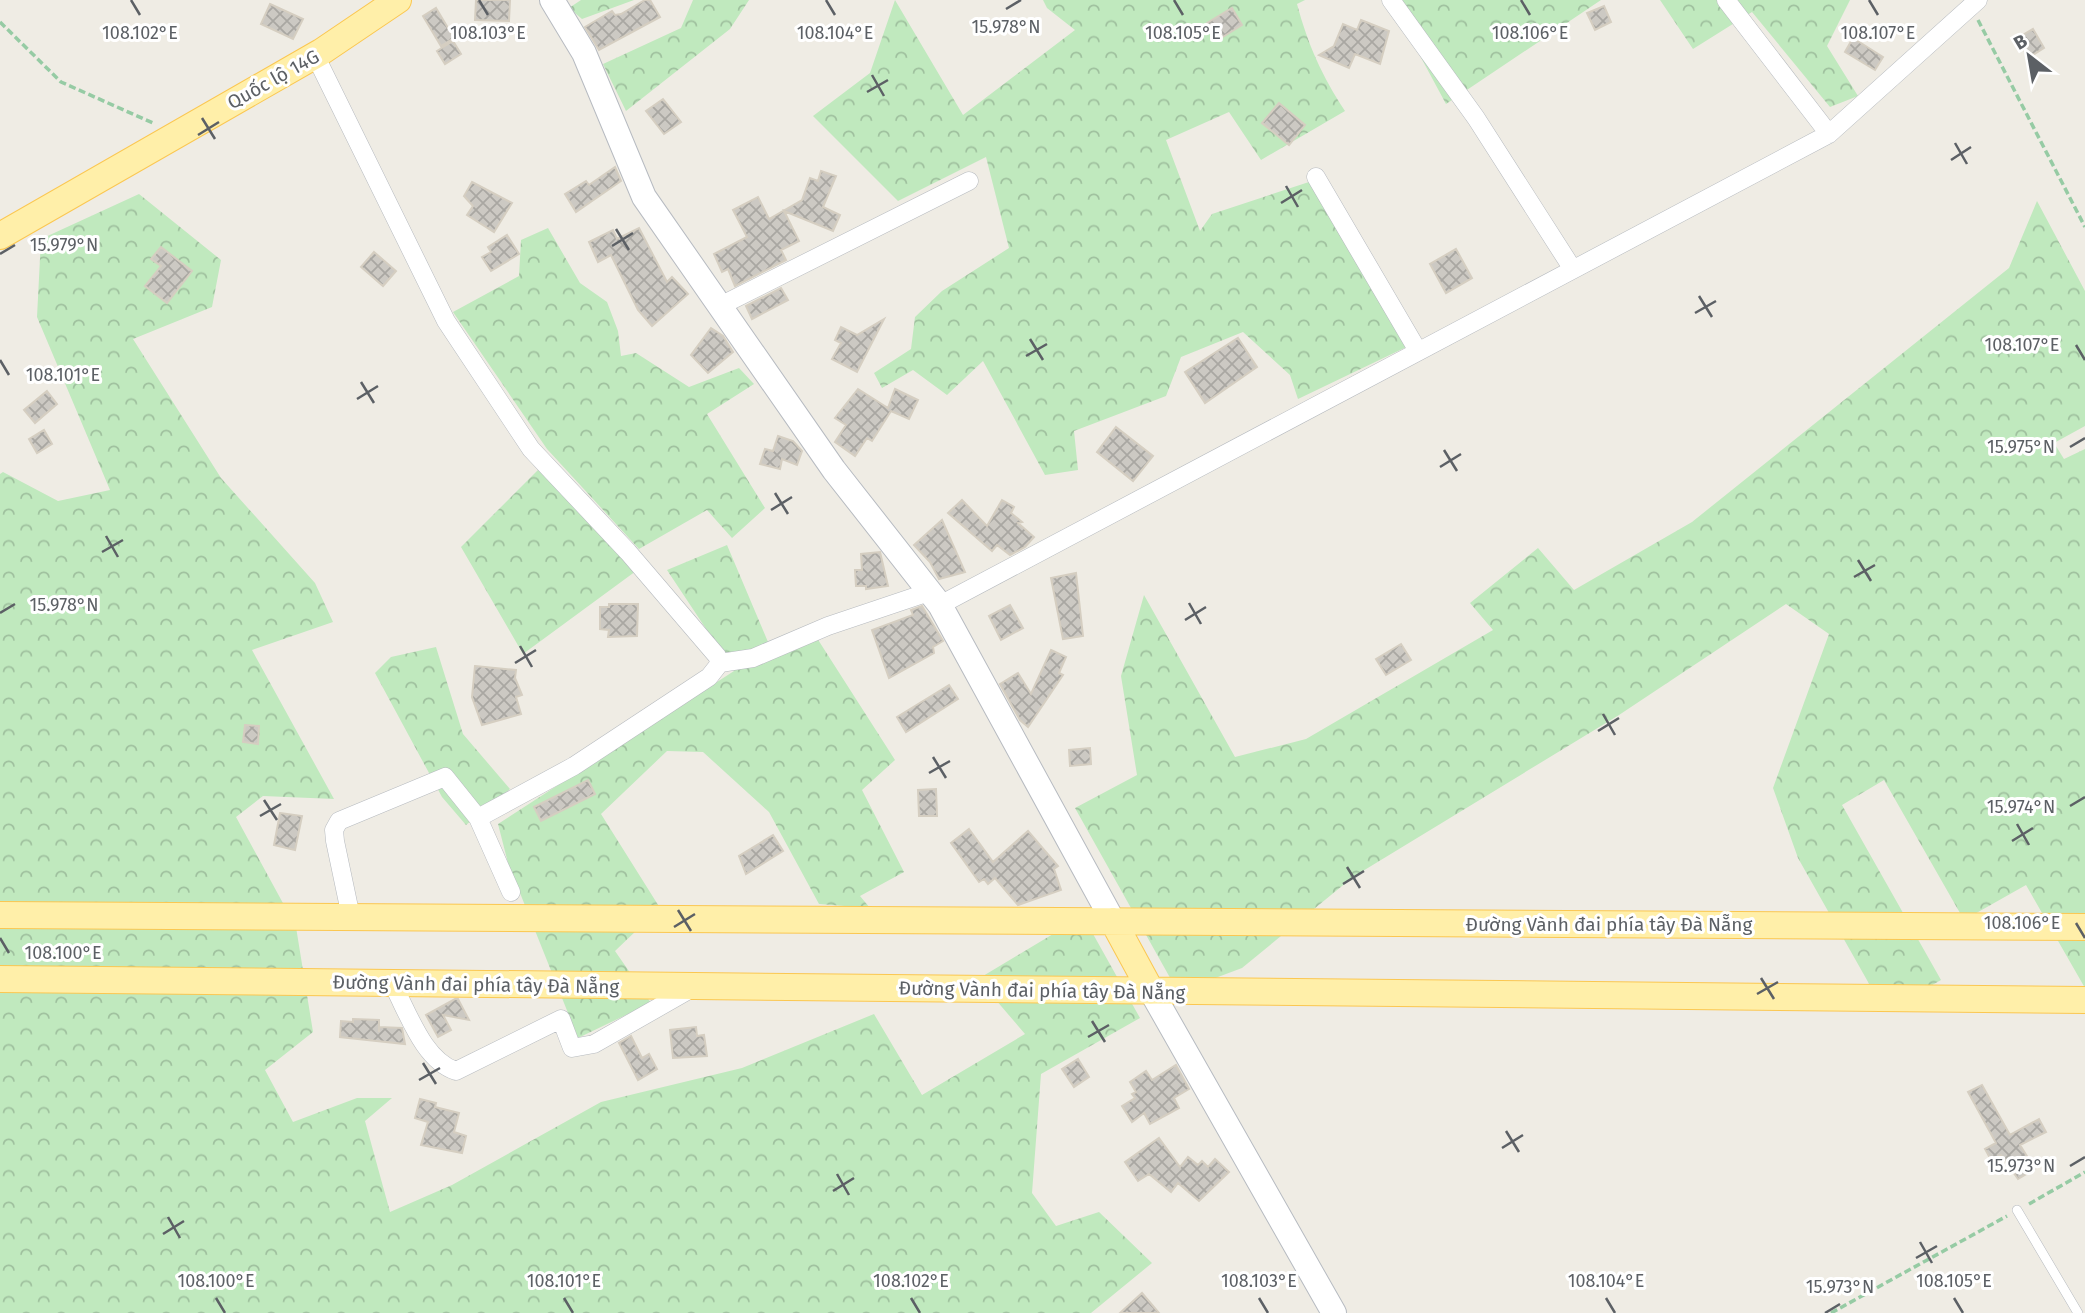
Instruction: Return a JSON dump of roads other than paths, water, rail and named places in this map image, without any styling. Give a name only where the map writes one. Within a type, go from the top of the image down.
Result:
[{"type":"main road","name":"Quốc lộ 14G","points":[[0,236],[316,55],[398,0]]},
{"type":"main road","name":"Đường Vành đai phía tây Đà Nẵng","points":[[0,915],[2085,927]]},
{"type":"main road","points":[[1113,921],[1151,991]]},
{"type":"main road","name":"Đường Vành đai phía tây Đà Nẵng","points":[[0,979],[2085,1000]]},
{"type":"street","points":[[552,0],[584,53],[644,197],[834,470],[934,599],[1113,921]]},
{"type":"street","points":[[1391,0],[1476,118],[1572,268]]},
{"type":"street","points":[[1726,0],[1829,134]]},
{"type":"street","points":[[478,818],[574,766],[709,677],[720,663],[753,658],[828,626],[934,599],[1419,351],[1829,134],[1974,3]]},
{"type":"street","points":[[316,55],[446,321],[531,449],[628,552],[718,656],[720,663]]},
{"type":"street","points":[[1315,177],[1419,351]]},
{"type":"street","points":[[720,306],[969,181]]},
{"type":"street","points":[[351,917],[335,841],[334,830],[339,821],[445,776],[478,818],[511,892]]},
{"type":"street","points":[[392,983],[431,1055],[442,1066],[456,1071],[561,1019],[572,1048],[594,1044],[696,986]]},
{"type":"street","points":[[1151,991],[1334,1313]]},
{"type":"lane","points":[[2017,1210],[2078,1313]]}]
